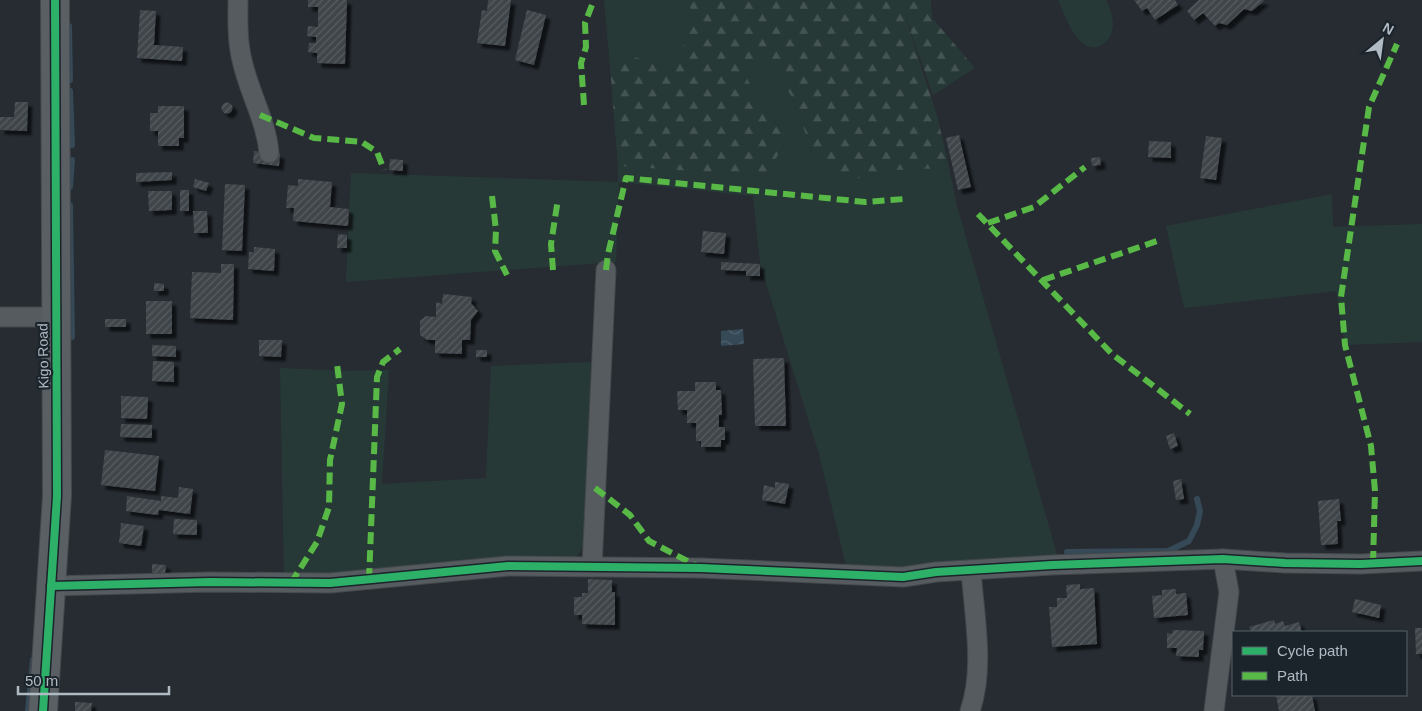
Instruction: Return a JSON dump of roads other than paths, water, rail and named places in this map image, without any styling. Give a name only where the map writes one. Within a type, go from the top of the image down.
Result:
[{"type":"street","name":"Kigo Road","points":[[43,711],[45,656],[57,496],[55,0]]},
{"type":"street","points":[[238,0],[240,50],[255,105],[267,131],[269,153]]},
{"type":"street","points":[[592,567],[606,270]]},
{"type":"street","points":[[0,317],[55,317]]},
{"type":"street","points":[[51,586],[210,582],[330,583],[508,566],[709,568],[903,577],[971,570],[1223,559],[1285,563],[1361,564],[1422,561]]},
{"type":"street","points":[[1214,711],[1229,592],[1223,559]]},
{"type":"street","points":[[970,711],[974,699],[978,664],[971,570]]},
{"type":"water","points":[[743,329],[744,344],[721,346],[721,331]]},
{"type":"waterway","points":[[69,26],[70,80]]},
{"type":"waterway","points":[[70,91],[72,145]]},
{"type":"waterway","points":[[70,187],[72,160]]},
{"type":"waterway","points":[[70,205],[72,337]]},
{"type":"waterway","points":[[1067,552],[1168,551],[1189,541],[1197,525],[1200,511],[1197,499]]},
{"type":"waterway","points":[[28,711],[33,660]]}]
